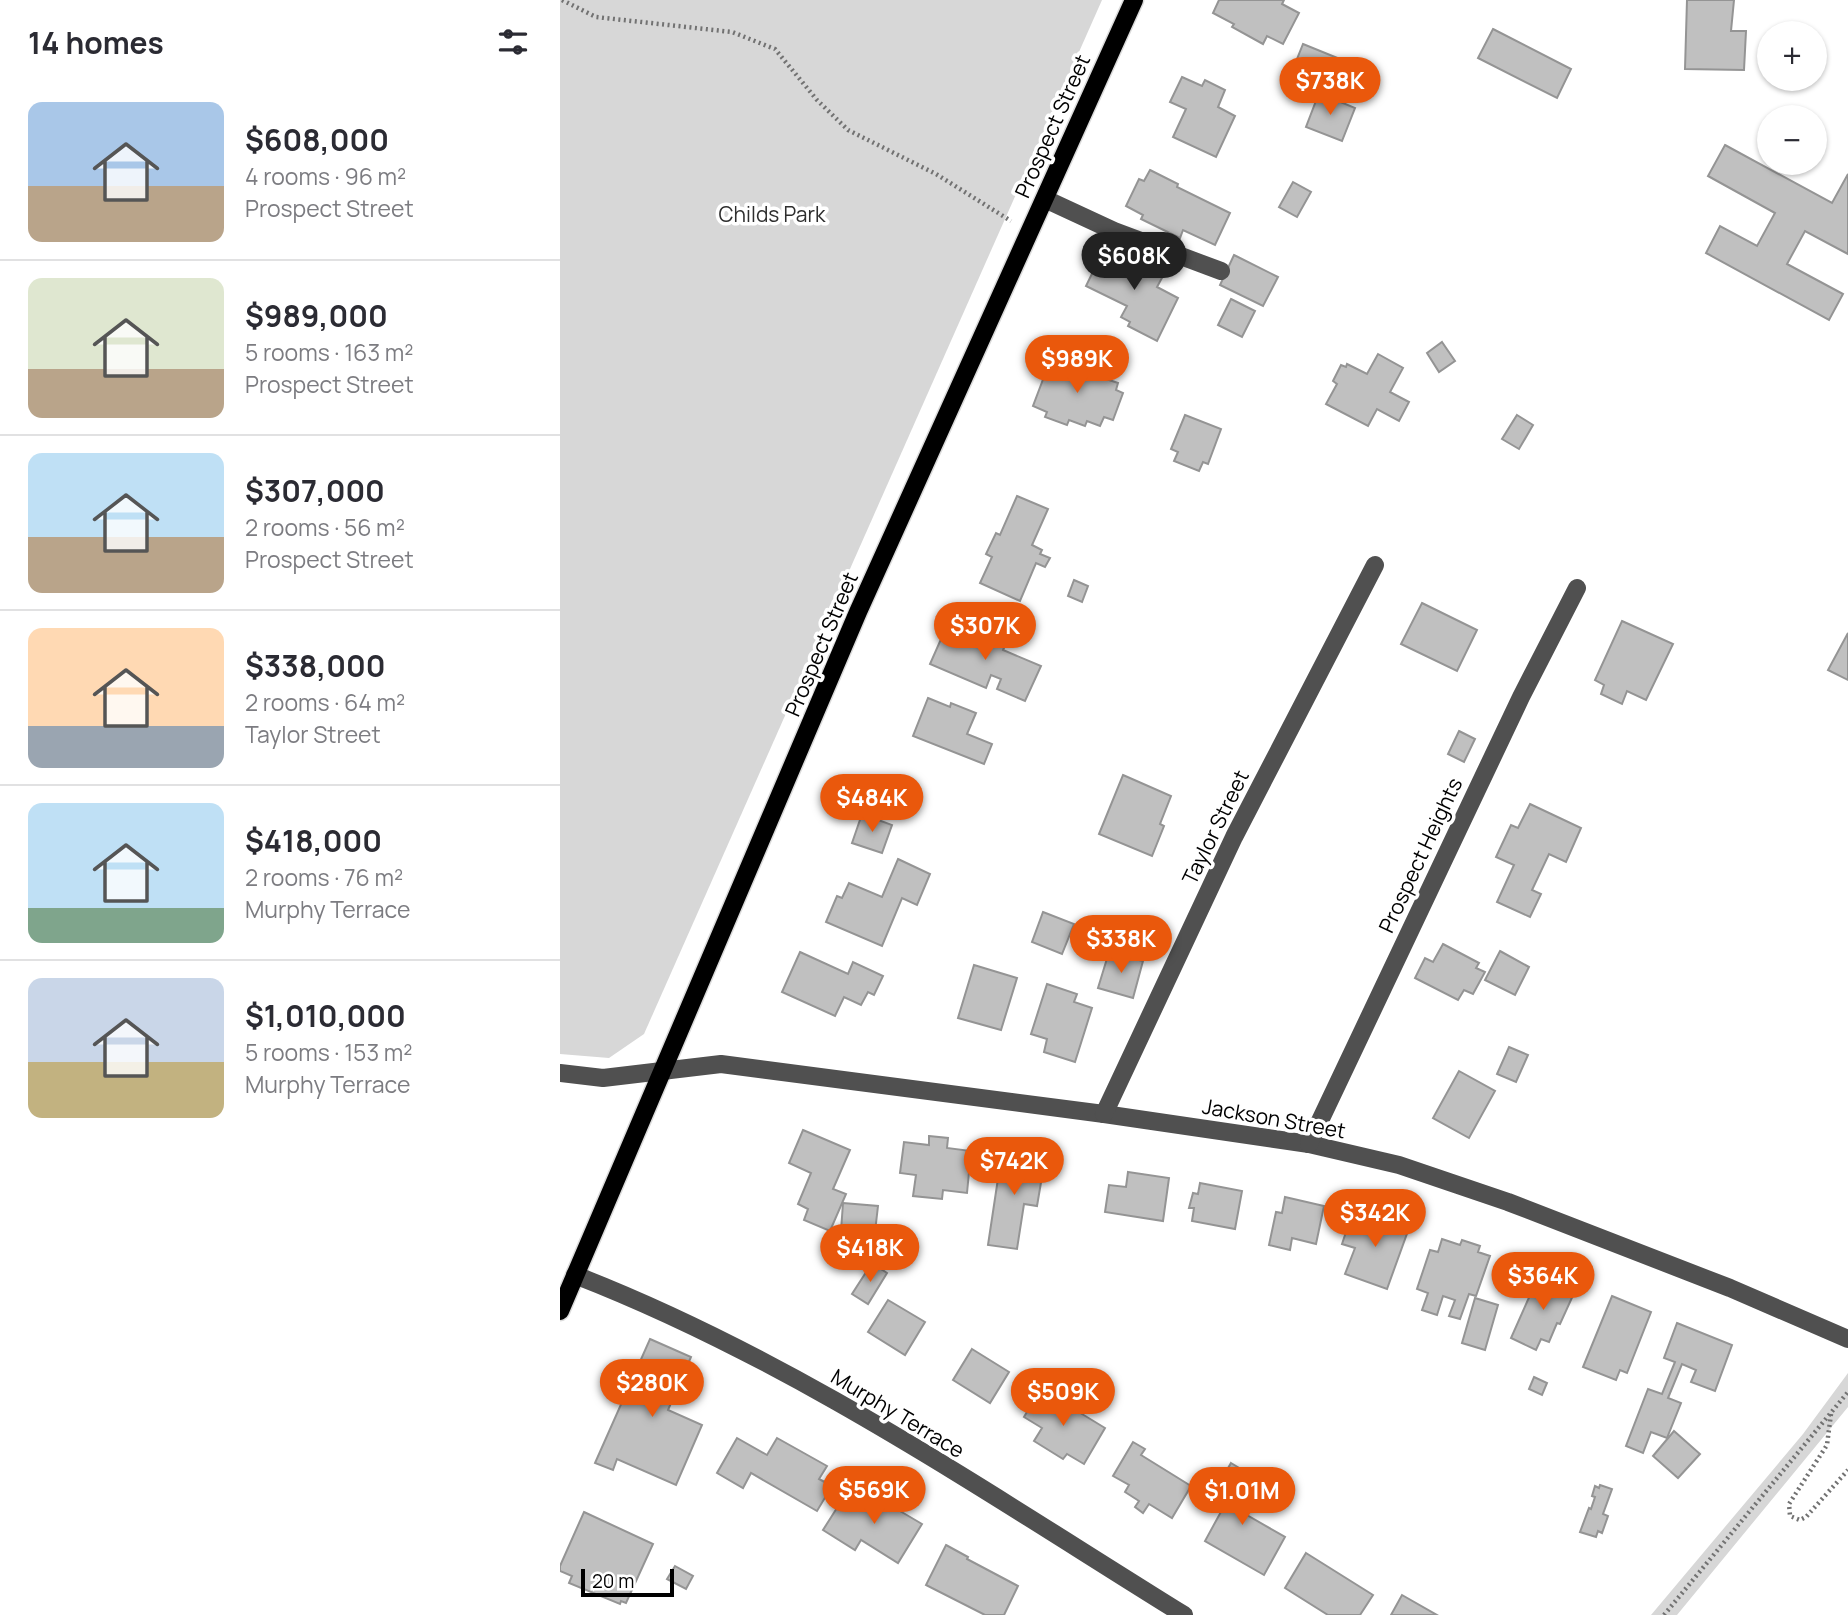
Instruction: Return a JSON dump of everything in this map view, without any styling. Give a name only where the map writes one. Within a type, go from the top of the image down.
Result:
[{"type":"main road","name":"Prospect Street","points":[[560,1311],[858,612],[1134,0]]},
{"type":"street","points":[[1045,200],[1125,235],[1221,271]]},
{"type":"street","name":"Taylor Street","points":[[1104,1114],[1234,837],[1376,565]]},
{"type":"street","name":"Prospect Heights","points":[[1309,1144],[1521,697],[1577,588]]},
{"type":"street","name":"Jackson Street","points":[[560,1073],[603,1078],[721,1064],[1309,1144],[1399,1165],[1508,1202],[1730,1288],[1848,1339]]},
{"type":"street","name":"Murphy Terrace","points":[[575,1275],[625,1294],[762,1360],[881,1427],[1184,1615]]},
{"type":"path","points":[[562,0],[596,17],[732,32],[775,48],[817,100],[848,130],[936,174],[1030,233]]},
{"type":"path","points":[[1664,1615],[1848,1392]]},
{"type":"path","points":[[1831,1413],[1827,1445],[1789,1504],[1790,1516],[1795,1520],[1805,1517],[1848,1470]]},
{"type":"green space","name":"Childs Park","points":[[560,0],[1102,0],[644,1034],[609,1058],[560,1054]]},
{"type":"green space","points":[[1848,1373],[1848,1407],[1677,1615],[1651,1615],[1803,1434]]},
{"type":"building","points":[[1219,0],[1284,0],[1282,4],[1299,13],[1283,44],[1267,36],[1263,44],[1213,13]]},
{"type":"building","points":[[1687,0],[1734,0],[1731,31],[1746,31],[1744,70],[1685,69]]},
{"type":"building","points":[[1493,29],[1571,69],[1557,98],[1478,58]]},
{"type":"building","points":[[1303,44],[1350,63],[1339,93],[1291,74]]},
{"type":"building","points":[[1182,77],[1202,86],[1205,80],[1225,90],[1218,107],[1235,116],[1216,157],[1173,137],[1186,109],[1170,102]]},
{"type":"building","points":[[1319,93],[1355,108],[1342,141],[1306,127]]},
{"type":"building","points":[[1725,145],[1757,162],[1757,175],[1780,175],[1832,203],[1848,174],[1848,254],[1805,231],[1787,264],[1843,294],[1829,320],[1706,253],[1720,226],[1757,246],[1775,213],[1708,176]]},
{"type":"building","points":[[1150,170],[1178,184],[1177,187],[1230,213],[1215,245],[1183,230],[1180,238],[1141,219],[1143,215],[1126,206],[1139,179],[1144,181]]},
{"type":"building","points":[[1293,182],[1311,192],[1297,217],[1279,207]]},
{"type":"building","points":[[1105,247],[1163,276],[1157,287],[1178,298],[1157,341],[1128,326],[1130,322],[1121,317],[1127,306],[1086,286]]},
{"type":"building","points":[[1234,255],[1278,277],[1263,306],[1220,285]]},
{"type":"building","points":[[1231,299],[1255,311],[1242,337],[1218,325]]},
{"type":"building","points":[[1442,342],[1455,361],[1439,372],[1427,353]]},
{"type":"building","points":[[1378,354],[1403,368],[1390,392],[1409,402],[1399,421],[1377,409],[1368,426],[1326,404],[1337,384],[1333,381],[1341,365],[1346,367],[1347,364],[1367,374]]},
{"type":"building","points":[[1050,361],[1065,366],[1066,361],[1098,372],[1097,376],[1118,383],[1116,390],[1123,393],[1113,420],[1104,417],[1100,426],[1087,421],[1085,426],[1069,420],[1067,425],[1045,417],[1047,412],[1033,406]]},
{"type":"building","points":[[1185,415],[1221,429],[1208,464],[1203,462],[1199,471],[1174,461],[1178,452],[1171,449]]},
{"type":"building","points":[[1517,415],[1533,425],[1519,449],[1502,439]]},
{"type":"building","points":[[1017,496],[1048,509],[1032,545],[1042,550],[1040,554],[1050,558],[1045,567],[1036,563],[1020,601],[980,583],[992,557],[986,554],[996,533],[1000,535]]},
{"type":"building","points":[[1074,580],[1088,586],[1082,602],[1068,596]]},
{"type":"building","points":[[1422,603],[1477,630],[1457,671],[1401,644]]},
{"type":"building","points":[[1622,621],[1673,644],[1646,700],[1627,691],[1622,704],[1601,694],[1604,685],[1595,680]]},
{"type":"building","points":[[966,624],[1007,641],[1003,650],[1041,666],[1025,701],[997,689],[1001,679],[991,675],[986,688],[930,664],[945,630],[960,637]]},
{"type":"building","points":[[1848,633],[1848,680],[1828,670]]},
{"type":"building","points":[[928,698],[976,713],[967,734],[992,744],[984,764],[913,736]]},
{"type":"building","points":[[1459,731],[1475,739],[1464,762],[1448,754]]},
{"type":"building","points":[[1123,775],[1171,796],[1160,824],[1164,826],[1152,856],[1099,834]]},
{"type":"building","points":[[1530,804],[1581,828],[1566,862],[1549,854],[1532,890],[1541,894],[1530,917],[1497,902],[1514,865],[1496,857],[1511,825],[1518,828]]},
{"type":"building","points":[[862,814],[892,825],[882,853],[852,843]]},
{"type":"building","points":[[898,859],[930,874],[917,905],[902,898],[882,946],[826,922],[837,896],[842,898],[849,883],[882,897]]},
{"type":"building","points":[[1043,912],[1074,924],[1062,954],[1032,942]]},
{"type":"building","points":[[1443,944],[1479,963],[1476,968],[1485,972],[1473,994],[1464,990],[1458,1000],[1415,978],[1425,958],[1433,962]]},
{"type":"building","points":[[1500,951],[1529,967],[1515,995],[1485,980]]},
{"type":"building","points":[[800,952],[848,974],[853,962],[883,976],[874,995],[868,992],[861,1005],[844,997],[835,1016],[782,992]]},
{"type":"building","points":[[1109,952],[1143,961],[1133,998],[1098,988]]},
{"type":"building","points":[[974,965],[1017,978],[1001,1030],[958,1018]]},
{"type":"building","points":[[1047,984],[1077,994],[1074,1002],[1092,1008],[1075,1062],[1044,1052],[1047,1039],[1031,1034]]},
{"type":"building","points":[[1509,1047],[1528,1055],[1516,1082],[1497,1074]]},
{"type":"building","points":[[1459,1071],[1495,1091],[1469,1138],[1433,1118]]},
{"type":"building","points":[[803,1130],[850,1150],[833,1189],[846,1194],[830,1231],[804,1220],[808,1209],[798,1204],[811,1173],[789,1163]]},
{"type":"building","points":[[929,1136],[948,1138],[947,1148],[971,1151],[967,1193],[943,1190],[942,1199],[913,1196],[916,1175],[900,1173],[904,1142],[929,1145]]},
{"type":"building","points":[[1002,1152],[1045,1159],[1037,1206],[1024,1204],[1017,1249],[988,1245]]},
{"type":"building","points":[[1128,1172],[1169,1178],[1163,1221],[1105,1212],[1109,1185],[1126,1187]]},
{"type":"building","points":[[1200,1183],[1242,1191],[1235,1229],[1192,1221],[1194,1208],[1189,1208],[1193,1193],[1198,1194]]},
{"type":"building","points":[[1285,1197],[1324,1206],[1316,1244],[1292,1238],[1290,1250],[1269,1245],[1276,1212],[1282,1213]]},
{"type":"building","points":[[843,1203],[878,1206],[873,1249],[840,1245]]},
{"type":"building","points":[[1363,1211],[1409,1228],[1387,1289],[1345,1274],[1355,1248],[1342,1244],[1348,1226],[1357,1229]]},
{"type":"building","points":[[1442,1239],[1460,1245],[1462,1240],[1480,1246],[1478,1252],[1490,1256],[1476,1296],[1469,1294],[1460,1319],[1449,1316],[1455,1300],[1443,1296],[1437,1315],[1422,1310],[1428,1293],[1417,1289],[1430,1250],[1438,1252]]},
{"type":"building","points":[[872,1263],[887,1273],[868,1304],[852,1294]]},
{"type":"building","points":[[1539,1275],[1575,1291],[1549,1342],[1541,1339],[1536,1350],[1511,1338]]},
{"type":"building","points":[[1612,1296],[1651,1312],[1627,1373],[1620,1370],[1616,1380],[1583,1367]]},
{"type":"building","points":[[1475,1298],[1498,1305],[1485,1350],[1462,1343]]},
{"type":"building","points":[[888,1300],[925,1322],[905,1355],[868,1332]]},
{"type":"building","points":[[1677,1323],[1732,1345],[1715,1391],[1691,1382],[1696,1370],[1682,1364],[1668,1398],[1681,1403],[1667,1438],[1651,1432],[1643,1453],[1626,1446],[1648,1389],[1662,1394],[1675,1362],[1664,1358]]},
{"type":"building","points":[[650,1339],[691,1357],[668,1410],[702,1425],[676,1485],[617,1459],[613,1470],[595,1463]]},
{"type":"building","points":[[972,1349],[1009,1372],[990,1403],[953,1380]]},
{"type":"building","points":[[1534,1377],[1547,1383],[1542,1395],[1529,1389]]},
{"type":"building","points":[[1041,1389],[1105,1428],[1084,1464],[1067,1454],[1063,1459],[1034,1441],[1042,1428],[1024,1417]]},
{"type":"building","points":[[1674,1431],[1700,1454],[1678,1478],[1653,1456]]},
{"type":"building","points":[[737,1438],[767,1455],[777,1438],[827,1466],[819,1479],[832,1486],[817,1511],[751,1473],[743,1488],[717,1473]]},
{"type":"building","points":[[1133,1442],[1145,1449],[1141,1455],[1191,1486],[1172,1518],[1149,1504],[1143,1513],[1135,1507],[1139,1501],[1125,1492],[1129,1485],[1113,1476]]},
{"type":"building","points":[[1231,1463],[1251,1475],[1233,1507],[1285,1537],[1264,1575],[1205,1541],[1228,1499],[1215,1491]]},
{"type":"building","points":[[1600,1485],[1612,1489],[1603,1514],[1608,1516],[1602,1533],[1598,1531],[1596,1537],[1580,1532],[1595,1497],[1592,1496],[1595,1486],[1599,1488]]},
{"type":"building","points":[[866,1491],[922,1524],[898,1563],[861,1540],[855,1550],[823,1530],[842,1500],[856,1508]]},
{"type":"building","points":[[584,1512],[653,1544],[626,1603],[621,1601],[620,1604],[569,1583],[572,1576],[560,1571]]},
{"type":"building","points":[[946,1545],[1018,1586],[1004,1615],[985,1615],[926,1585]]},
{"type":"building","points":[[1306,1553],[1373,1595],[1360,1615],[1328,1615],[1285,1588]]},
{"type":"building","points":[[675,1566],[693,1576],[686,1589],[667,1579]]},
{"type":"building","points":[[1402,1595],[1437,1615],[1391,1615]]}]
